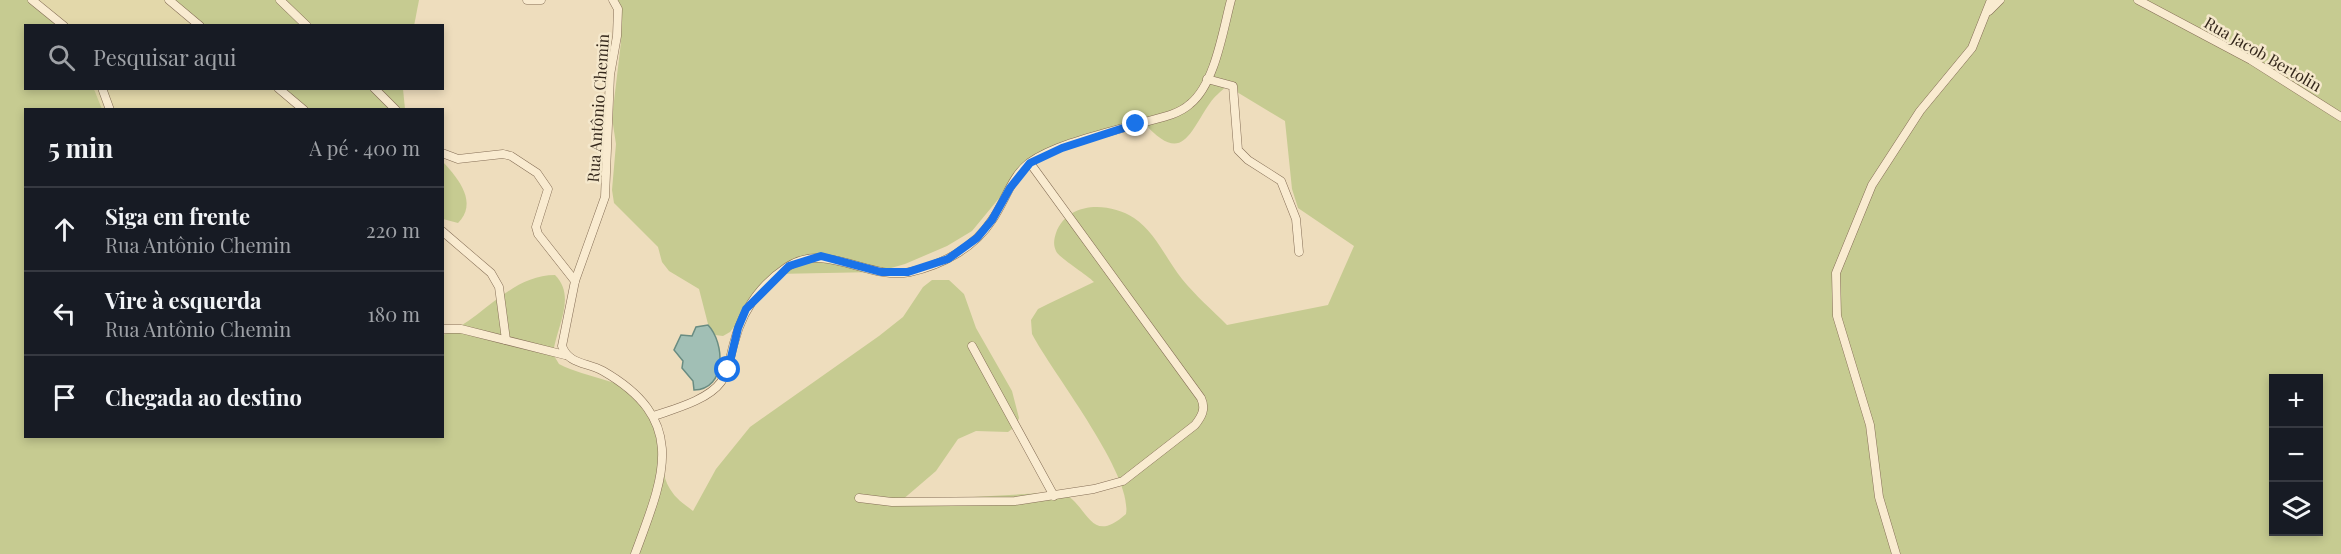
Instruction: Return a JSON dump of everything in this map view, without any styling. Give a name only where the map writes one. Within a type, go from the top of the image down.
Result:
[{"type":"street","points":[[32,0],[62,24]]},
{"type":"street","points":[[169,0],[198,24]]},
{"type":"street","points":[[280,0],[305,24]]},
{"type":"street","points":[[527,0],[540,0]]},
{"type":"street","name":"Rua Antônio Chemin","points":[[565,355],[562,346],[575,280],[605,197],[610,75],[617,36],[618,9],[613,0]]},
{"type":"street","points":[[654,416],[689,405],[720,383],[728,370],[738,328],[746,309],[789,266],[821,256],[881,272],[908,272],[948,259],[977,238],[992,220],[1010,188],[1030,163],[1062,148],[1171,115],[1190,104],[1203,89],[1207,79],[1231,0]]},
{"type":"street","points":[[1896,554],[1879,497],[1870,425],[1837,316],[1836,273],[1872,185],[1920,111],[1972,48],[1991,0]]},
{"type":"street","points":[[1986,14],[2000,0]]},
{"type":"street","name":"Rua Jacob Bertolin","points":[[2138,0],[2251,60],[2341,117]]},
{"type":"street","points":[[1207,79],[1233,86],[1238,150],[1248,160],[1281,181],[1296,219],[1299,252]]},
{"type":"street","points":[[103,90],[109,108]]},
{"type":"street","points":[[280,90],[302,108]]},
{"type":"street","points":[[376,90],[394,108]]},
{"type":"street","points":[[444,154],[458,159],[503,154],[511,156],[537,173],[545,181],[548,196],[537,220],[538,234],[575,280]]},
{"type":"street","points":[[859,498],[892,502],[993,501],[1054,496],[1124,482],[1195,425],[1202,416],[1204,405],[1160,340],[1030,163]]},
{"type":"street","points":[[444,233],[491,273],[499,287],[506,340]]},
{"type":"street","points":[[444,329],[461,329],[565,355],[571,360],[602,370],[636,396],[654,416],[663,447],[663,466],[659,489],[635,554]]},
{"type":"street","points":[[972,346],[1054,496]]},
{"type":"shaded area","points":[[38,0],[167,0],[197,24],[64,24]]},
{"type":"shaded area","points":[[94,90],[276,90],[299,108],[102,108]]},
{"type":"green space","points":[[0,0],[38,0],[64,24],[24,24],[24,90],[94,90],[102,108],[24,108],[24,438],[444,438],[444,334],[471,319],[524,282],[555,275],[561,284],[565,303],[553,354],[559,364],[627,388],[647,401],[658,421],[665,479],[675,496],[693,511],[716,469],[750,427],[903,317],[923,287],[932,280],[949,280],[964,294],[976,328],[1012,391],[1019,418],[1016,426],[1008,432],[976,431],[958,439],[936,471],[901,501],[1060,492],[1070,497],[1096,525],[1104,526],[1126,514],[1125,496],[1105,450],[1032,334],[1031,320],[1038,309],[1094,282],[1058,254],[1054,244],[1056,233],[1070,215],[1079,210],[1101,207],[1113,209],[1134,218],[1149,231],[1187,285],[1227,325],[1328,305],[1354,246],[1298,208],[1292,189],[1285,121],[1227,86],[1212,101],[1189,135],[1183,141],[1175,144],[1166,142],[1142,121],[1041,155],[1019,174],[972,231],[947,246],[905,264],[877,272],[775,274],[730,332],[723,336],[715,335],[708,324],[699,289],[669,271],[662,262],[658,247],[614,203],[612,190],[616,144],[612,118],[621,42],[614,0],[2341,0],[2341,554],[0,554]]},
{"type":"green space","points":[[167,0],[419,0],[414,24],[197,24]]},
{"type":"green space","points":[[276,90],[403,90],[405,108],[299,108]]},
{"type":"green space","points":[[444,163],[460,183],[466,199],[464,215],[458,223],[444,219]]},
{"type":"water","points":[[708,325],[718,343],[720,364],[712,382],[705,388],[694,390],[693,381],[682,368],[683,361],[674,350],[681,335],[692,336],[696,327]]},
{"type":"route","points":[[728,370],[738,328],[746,309],[789,266],[805,259],[821,256],[881,272],[908,272],[948,259],[977,238],[992,220],[1021,171],[1030,163],[1062,148],[1136,124]]}]
